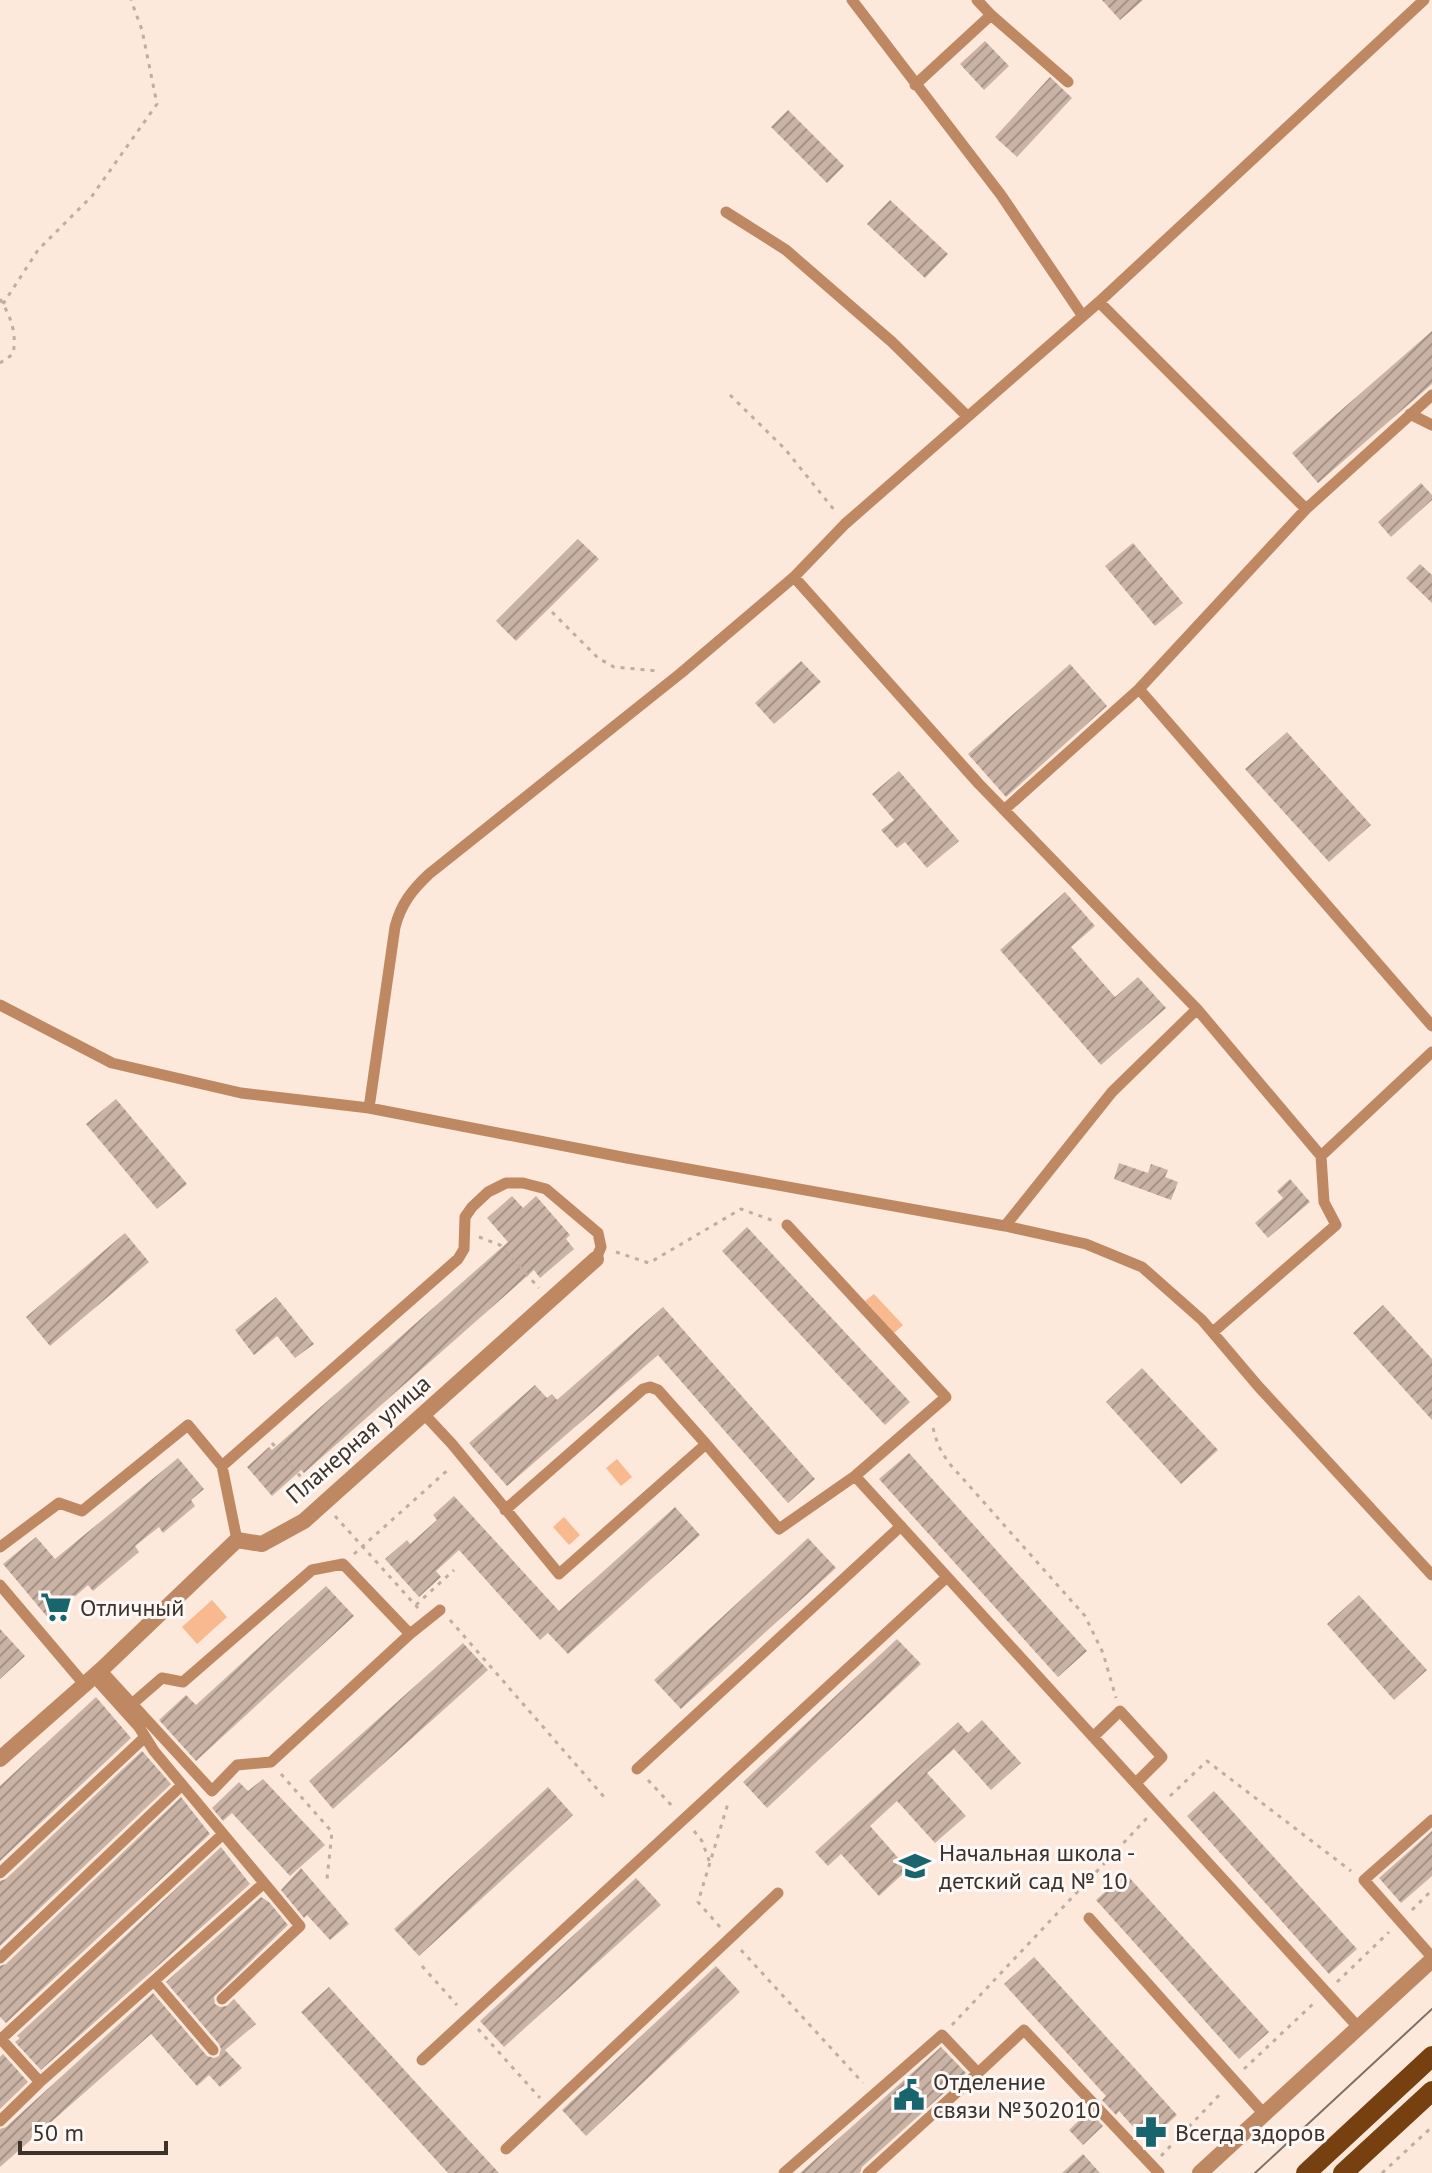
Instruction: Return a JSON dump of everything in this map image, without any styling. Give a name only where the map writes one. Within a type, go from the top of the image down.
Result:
[{"type":"main road","points":[[1306,2173],[1432,2056]]},
{"type":"main road","points":[[1343,2173],[1432,2091]]},
{"type":"street","name":"Планерная улица","points":[[237,1540],[262,1544],[304,1521],[599,1253]]},
{"type":"street","points":[[0,1759],[93,1677],[237,1540]]},
{"type":"street","points":[[1200,2173],[1432,1958]]},
{"type":"lane","points":[[852,0],[1001,195],[1082,315]]},
{"type":"lane","points":[[977,0],[1068,82]]},
{"type":"lane","points":[[369,1108],[395,927],[399,911],[411,891],[681,673],[794,577],[845,524],[1099,302],[1424,0]]},
{"type":"lane","points":[[915,85],[991,15]]},
{"type":"lane","points":[[726,212],[786,250],[892,342],[967,416]]},
{"type":"lane","points":[[1099,302],[1306,509]]},
{"type":"lane","points":[[1004,810],[1139,689],[1306,509],[1432,395]]},
{"type":"lane","points":[[1410,414],[1432,425]]},
{"type":"lane","points":[[794,577],[1004,810],[1197,1009],[1321,1156],[1324,1202],[1336,1225],[1213,1332]]},
{"type":"lane","points":[[1139,689],[1432,1026]]},
{"type":"lane","points":[[0,1005],[112,1063],[241,1093],[369,1108],[1005,1226],[1086,1244],[1142,1267],[1213,1332],[1258,1386],[1432,1575]]},
{"type":"lane","points":[[1005,1226],[1112,1092],[1197,1009]]},
{"type":"lane","points":[[1321,1156],[1432,1052]]},
{"type":"lane","points":[[222,1466],[458,1259],[464,1249],[465,1217],[488,1192],[506,1183],[523,1183],[546,1189],[598,1233],[599,1253]]},
{"type":"lane","points":[[505,1510],[643,1389],[650,1387],[658,1390],[779,1529],[855,1476],[946,1397],[787,1225]]},
{"type":"lane","points":[[424,1414],[559,1574],[706,1444]]},
{"type":"lane","points":[[0,1547],[59,1503],[82,1511],[188,1425],[222,1466],[237,1540]]},
{"type":"lane","points":[[855,1476],[1358,2027]]},
{"type":"lane","points":[[637,1769],[901,1526]]},
{"type":"lane","points":[[132,1704],[162,1678],[183,1682],[312,1570],[343,1564],[410,1634]]},
{"type":"lane","points":[[422,2060],[947,1577]]},
{"type":"lane","points":[[0,1585],[93,1677],[300,1926],[222,1999]]},
{"type":"lane","points":[[93,1677],[132,1704],[212,1791],[237,1765],[271,1762],[440,1610]]},
{"type":"lane","points":[[1093,1737],[1120,1711],[1162,1757],[1136,1783]]},
{"type":"lane","points":[[0,1873],[145,1737]]},
{"type":"lane","points":[[0,1958],[182,1785]]},
{"type":"lane","points":[[1432,1820],[1364,1880],[1432,1958]]},
{"type":"lane","points":[[40,2082],[0,2039],[223,1834]]},
{"type":"lane","points":[[0,2121],[263,1884]]},
{"type":"lane","points":[[506,2149],[778,1893]]},
{"type":"lane","points":[[1089,1918],[1264,2114]]},
{"type":"lane","points":[[154,1981],[213,2050]]},
{"type":"lane","points":[[868,2173],[1024,2030],[1159,2173]]},
{"type":"lane","points":[[784,2173],[942,2035],[978,2073]]},
{"type":"path","points":[[3,304],[38,250],[92,196],[157,104],[142,30],[131,0]]},
{"type":"path","points":[[0,299],[16,337],[13,354],[0,363]]},
{"type":"path","points":[[730,395],[785,449],[845,524]]},
{"type":"path","points":[[552,612],[598,658],[614,667],[681,673]]},
{"type":"path","points":[[599,1253],[649,1263],[741,1209],[787,1225]]},
{"type":"path","points":[[465,1232],[500,1245],[533,1281]]},
{"type":"path","points":[[928,1412],[938,1445],[948,1462],[1085,1616],[1103,1653],[1120,1711]]},
{"type":"path","points":[[261,1432],[416,1605],[454,1570]]},
{"type":"path","points":[[343,1564],[463,1457]]},
{"type":"path","points":[[440,1610],[605,1798]]},
{"type":"path","points":[[942,2035],[1158,1807],[1207,1761],[1364,1880]]},
{"type":"path","points":[[271,1762],[332,1832],[327,1879]]},
{"type":"path","points":[[738,1769],[698,1902],[874,2095]]},
{"type":"path","points":[[1338,1981],[1432,1890]]},
{"type":"path","points":[[422,1966],[549,2108]]},
{"type":"path","points":[[1382,2173],[1432,2127]]},
{"type":"shaded area","points":[[874,1294],[903,1325],[894,1333],[865,1301]]},
{"type":"shaded area","points":[[617,1459],[632,1477],[621,1486],[606,1468]]},
{"type":"shaded area","points":[[564,1517],[580,1535],[569,1545],[553,1527]]},
{"type":"shaded area","points":[[212,1600],[227,1617],[197,1644],[182,1627]]},
{"type":"building","points":[[1102,0],[1143,0],[1120,20]]},
{"type":"building","points":[[985,41],[1009,66],[984,90],[960,64]]},
{"type":"building","points":[[1050,77],[1072,98],[1017,157],[995,137]]},
{"type":"building","points":[[788,110],[844,166],[827,183],[771,127]]},
{"type":"building","points":[[890,200],[948,254],[925,278],[867,224]]},
{"type":"building","points":[[1432,331],[1432,384],[1318,483],[1292,453]]},
{"type":"building","points":[[1421,483],[1432,495],[1432,500],[1391,537],[1378,522]]},
{"type":"building","points":[[578,539],[599,559],[516,641],[496,621]]},
{"type":"building","points":[[1133,543],[1183,603],[1155,626],[1105,566]]},
{"type":"building","points":[[1420,564],[1432,575],[1432,603],[1406,578]]},
{"type":"building","points":[[801,661],[821,682],[774,724],[755,703]]},
{"type":"building","points":[[1070,664],[1107,706],[1006,797],[968,754]]},
{"type":"building","points":[[1287,732],[1371,825],[1329,862],[1245,769]]},
{"type":"building","points":[[899,771],[959,841],[927,868],[905,842],[897,848],[881,830],[894,820],[872,794]]},
{"type":"building","points":[[1065,892],[1095,926],[1071,947],[1115,997],[1138,977],[1166,1008],[1101,1065],[1000,950]]},
{"type":"building","points":[[116,1099],[187,1184],[157,1209],[86,1124]]},
{"type":"building","points":[[1119,1163],[1148,1173],[1151,1164],[1168,1170],[1165,1177],[1178,1182],[1171,1200],[1114,1179]]},
{"type":"building","points":[[1290,1179],[1310,1202],[1268,1238],[1255,1223],[1283,1198],[1277,1191]]},
{"type":"building","points":[[512,1196],[523,1208],[536,1196],[570,1235],[566,1239],[574,1249],[540,1278],[534,1270],[304,1473],[301,1470],[272,1496],[247,1467],[269,1447],[272,1450],[508,1242],[487,1218]]},
{"type":"building","points":[[747,1227],[910,1402],[885,1425],[722,1251]]},
{"type":"building","points":[[125,1233],[149,1262],[50,1346],[26,1317]]},
{"type":"building","points":[[276,1297],[314,1344],[295,1358],[277,1336],[254,1355],[235,1330]]},
{"type":"building","points":[[1383,1305],[1432,1359],[1432,1420],[1353,1333]]},
{"type":"building","points":[[663,1307],[815,1479],[788,1503],[658,1355],[507,1486],[469,1443],[535,1385],[547,1398],[552,1394],[557,1400]]},
{"type":"building","points":[[1142,1368],[1218,1450],[1181,1484],[1106,1402]]},
{"type":"building","points":[[909,1453],[1087,1651],[1058,1677],[879,1479]]},
{"type":"building","points":[[178,1458],[204,1489],[191,1500],[195,1506],[163,1533],[159,1527],[135,1546],[139,1552],[93,1591],[88,1585],[49,1619],[3,1564],[36,1537],[55,1559]]},
{"type":"building","points":[[454,1496],[559,1611],[675,1507],[700,1535],[568,1654],[548,1633],[540,1640],[459,1550],[436,1571],[441,1577],[419,1597],[385,1559],[407,1540],[410,1544],[437,1520],[433,1515]]},
{"type":"building","points":[[808,1538],[836,1568],[681,1709],[654,1680]]},
{"type":"building","points":[[326,1586],[354,1616],[196,1761],[159,1720],[186,1695],[196,1705]]},
{"type":"building","points":[[1359,1595],[1427,1670],[1394,1700],[1327,1624]]},
{"type":"building","points":[[0,1629],[25,1656],[0,1679]]},
{"type":"building","points":[[897,1639],[921,1664],[767,1808],[743,1782]]},
{"type":"building","points":[[463,1643],[488,1670],[333,1809],[309,1781]]},
{"type":"building","points":[[96,1697],[131,1738],[0,1861],[0,1786]]},
{"type":"building","points":[[982,1720],[1021,1763],[991,1790],[954,1749],[927,1773],[966,1816],[935,1843],[897,1801],[870,1826],[908,1869],[879,1896],[841,1854],[828,1866],[815,1852],[958,1722],[968,1733]]},
{"type":"building","points":[[142,1751],[171,1784],[0,1946],[0,1881],[6,1879]]},
{"type":"building","points":[[263,1779],[325,1845],[290,1876],[232,1813],[223,1821],[212,1808],[239,1782],[248,1791]]},
{"type":"building","points":[[548,1787],[573,1815],[419,1956],[394,1929]]},
{"type":"building","points":[[1214,1791],[1357,1949],[1329,1974],[1187,1816]]},
{"type":"building","points":[[181,1797],[210,1834],[6,2023],[0,2017],[0,1966],[6,1964]]},
{"type":"building","points":[[1432,1831],[1432,1876],[1401,1903],[1379,1878]]},
{"type":"building","points":[[221,1847],[250,1884],[41,2070],[15,2042],[20,2038],[17,2036]]},
{"type":"building","points":[[301,1868],[349,1924],[330,1940],[307,1915],[304,1918],[281,1890]]},
{"type":"building","points":[[1126,1874],[1269,2032],[1239,2059],[1096,1900]]},
{"type":"building","points":[[636,1878],[661,1905],[504,2047],[480,2021]]},
{"type":"building","points":[[261,1897],[288,1925],[214,1997],[215,2004],[220,2007],[227,2006],[234,1999],[256,2024],[225,2050],[242,2068],[220,2087],[209,2075],[197,2086],[151,2034],[0,2167],[0,2129],[6,2127],[153,1993],[207,2056],[219,2056],[219,2044],[166,1982]]},
{"type":"building","points":[[1034,1957],[1177,2115],[1147,2142],[1119,2111],[1116,2115],[1102,2100],[1106,2096],[1004,1984]]},
{"type":"building","points":[[716,1966],[740,1992],[586,2136],[562,2110]]},
{"type":"building","points":[[329,1987],[499,2173],[448,2173],[301,2012]]},
{"type":"building","points":[[941,2047],[966,2073],[862,2167],[860,2173],[800,2173]]},
{"type":"building","points":[[3,2054],[28,2082],[0,2109],[0,2057]]},
{"type":"building","points":[[1089,2111],[1103,2126],[1083,2145],[1069,2130]]},
{"type":"building","points":[[1083,2154],[1100,2173],[1062,2173]]},
{"type":"tram line","points":[[1255,2173],[1432,2009]]},
{"type":"place","name":"Отличный","points":[[56,1607]]},
{"type":"place","name":"Начальная школа - детский сад № 10","points":[[915,1866]]},
{"type":"place","name":"Отделение связи №302010","points":[[909,2095]]},
{"type":"place","name":"Всегда здоров","points":[[1151,2132]]}]
